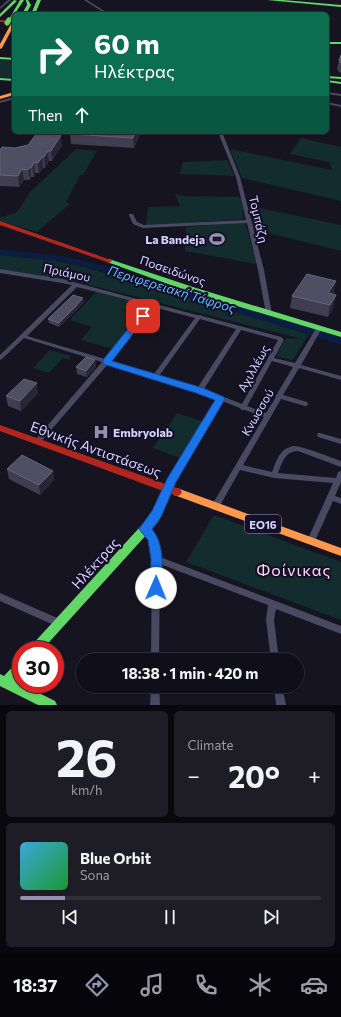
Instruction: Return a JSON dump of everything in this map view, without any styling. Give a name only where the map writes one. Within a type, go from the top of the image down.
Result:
[{"type":"main road","points":[[0,16],[17,0]]},
{"type":"main road","points":[[19,12],[26,0]]},
{"type":"main road","points":[[25,12],[29,4],[26,0]]},
{"type":"main road","points":[[17,12],[26,0]]},
{"type":"main road","points":[[34,12],[39,0]]},
{"type":"main road","points":[[269,0],[341,6]]},
{"type":"main road","points":[[290,0],[329,5]]},
{"type":"main road","points":[[9,22],[0,46],[12,52]]},
{"type":"main road","points":[[329,43],[341,43]]},
{"type":"main road","points":[[0,55],[12,56]]},
{"type":"main road","points":[[0,58],[12,59]]},
{"type":"main road","points":[[329,77],[341,78]]},
{"type":"main road","points":[[0,79],[12,80]]},
{"type":"main road","points":[[329,81],[341,83]]},
{"type":"main road","points":[[0,85],[12,86]]},
{"type":"main road","points":[[329,86],[341,88]]},
{"type":"main road","points":[[0,98],[12,94]]},
{"type":"main road","name":"Ποσειδώνος","points":[[0,223],[193,290],[341,335]]},
{"type":"main road","name":"Εθνικής Αντιστάσεως","points":[[0,428],[341,552]]},
{"type":"main road","name":"Ηλέκτρας","points":[[43,641],[145,529],[157,514],[168,490]]},
{"type":"main road","points":[[12,674],[3,682],[44,704]]},
{"type":"street","points":[[0,8],[10,0]]},
{"type":"street","points":[[84,0],[105,12]]},
{"type":"street","points":[[329,93],[341,95]]},
{"type":"street","points":[[0,102],[12,99]]},
{"type":"street","points":[[329,103],[341,106]]},
{"type":"street","name":"Τομπάζη","points":[[221,134],[238,177],[261,270],[269,314]]},
{"type":"street","points":[[131,215],[135,223],[143,227],[248,221]]},
{"type":"street","name":"Πριάμου","points":[[0,271],[76,285],[199,316],[281,339]]},
{"type":"street","points":[[0,358],[76,285]]},
{"type":"street","points":[[37,442],[106,362],[152,304]]},
{"type":"street","points":[[155,377],[199,316]]},
{"type":"street","points":[[200,390],[240,327]]},
{"type":"street","name":"Κνωσσού","points":[[215,507],[309,342],[318,329]]},
{"type":"street","points":[[22,336],[200,390],[243,408],[267,416]]},
{"type":"street","name":"Αχιλλέως","points":[[243,408],[272,359],[281,339]]},
{"type":"street","points":[[272,359],[341,378]]},
{"type":"street","points":[[278,396],[305,404]]},
{"type":"street","points":[[168,490],[171,481],[220,399]]},
{"type":"street","points":[[320,435],[341,442]]},
{"type":"street","points":[[274,475],[284,453],[295,448],[341,464]]},
{"type":"street","points":[[238,466],[274,475],[339,477],[311,541]]},
{"type":"street","points":[[331,497],[341,501]]},
{"type":"street","points":[[145,529],[153,539],[156,559],[155,653]]},
{"type":"street","points":[[156,559],[341,630]]},
{"type":"street","points":[[0,598],[59,623]]},
{"type":"street","points":[[272,604],[270,620],[274,653]]},
{"type":"street","points":[[155,693],[155,705]]},
{"type":"street","points":[[279,693],[281,705]]},
{"type":"green space","points":[[0,60],[12,60],[12,79],[0,77]]},
{"type":"green space","points":[[301,138],[341,147],[341,201],[242,178],[230,149],[332,170],[329,162],[290,154]]},
{"type":"green space","points":[[76,149],[97,151],[83,175],[80,175],[66,202],[70,204],[37,232],[0,221],[0,218],[17,212],[30,192]]},
{"type":"green space","points":[[227,160],[235,176],[179,174],[183,162]]},
{"type":"green space","points":[[175,194],[184,196],[238,197],[241,199],[244,219],[146,226],[148,207],[180,206]]},
{"type":"green space","points":[[250,206],[341,225],[341,251],[252,229]]},
{"type":"green space","name":"La Bandeja","points":[[245,222],[257,264],[185,251],[186,227]]},
{"type":"green space","points":[[0,255],[38,258],[85,267],[309,334],[293,360],[291,360],[276,356],[286,338],[302,339],[78,282],[0,269]]},
{"type":"green space","points":[[96,292],[149,305],[113,349],[81,340],[92,327],[70,320]]},
{"type":"green space","points":[[50,350],[71,356],[68,359],[63,358],[49,373],[33,368]]},
{"type":"green space","points":[[177,413],[204,422],[180,458],[153,448]]},
{"type":"green space","points":[[214,515],[341,562],[341,620],[186,562]]},
{"type":"building","points":[[36,134],[61,135],[51,151],[48,151],[38,163],[34,162],[32,167],[28,170],[22,169],[18,176],[0,175],[0,150],[2,147],[15,148],[28,145]]},
{"type":"building","points":[[70,134],[135,134],[133,138]]},
{"type":"building","points":[[307,274],[336,281],[328,293],[336,295],[330,305],[292,296]]},
{"type":"building","points":[[73,295],[83,298],[59,323],[48,319]]},
{"type":"building","points":[[86,357],[95,360],[86,371],[76,367]]},
{"type":"building","points":[[24,379],[37,383],[20,401],[6,396]]},
{"type":"building","points":[[22,455],[53,471],[39,485],[7,469]]},
{"type":"waterway","name":"Περιφερειακή Τάφρος","points":[[0,252],[63,259],[110,270],[341,341]]},
{"type":"traffic: fast","points":[[14,12],[22,0]]},
{"type":"traffic: fast","points":[[34,12],[39,0]]},
{"type":"traffic: fast","points":[[269,0],[341,6]]},
{"type":"traffic: fast","points":[[0,16],[15,1]]},
{"type":"traffic: fast","points":[[25,12],[29,5],[27,1]]},
{"type":"traffic: fast","points":[[9,20],[12,15]]},
{"type":"traffic: fast","points":[[329,43],[341,43]]},
{"type":"traffic: fast","points":[[0,58],[12,59]]},
{"type":"traffic: fast","points":[[329,77],[341,78]]},
{"type":"traffic: fast","points":[[0,79],[12,80]]},
{"type":"traffic: fast","points":[[329,81],[341,83]]},
{"type":"traffic: fast","points":[[109,261],[193,290],[341,335]]},
{"type":"traffic: fast","points":[[43,641],[154,519],[168,490]]},
{"type":"traffic: fast","points":[[6,683],[12,676]]},
{"type":"traffic: fast","points":[[0,680],[51,705]]},
{"type":"traffic: slow","points":[[0,48],[12,25]]},
{"type":"traffic: slow","points":[[0,98],[12,94]]},
{"type":"traffic: slow","points":[[177,492],[341,552]]},
{"type":"traffic: jam","points":[[0,21],[12,22]]},
{"type":"traffic: jam","points":[[0,223],[109,261]]},
{"type":"traffic: jam","points":[[0,428],[177,492]]},
{"type":"place","name":"La Bandeja","points":[[217,239]]},
{"type":"place","name":"Embryolab","points":[[101,432]]},
{"type":"district","name":"Φοίνικας","points":[[294,569]]},
{"type":"route","points":[[143,316],[106,362],[200,390],[220,399],[171,481],[163,503],[157,514],[145,529],[153,539],[156,559],[156,588]]}]
